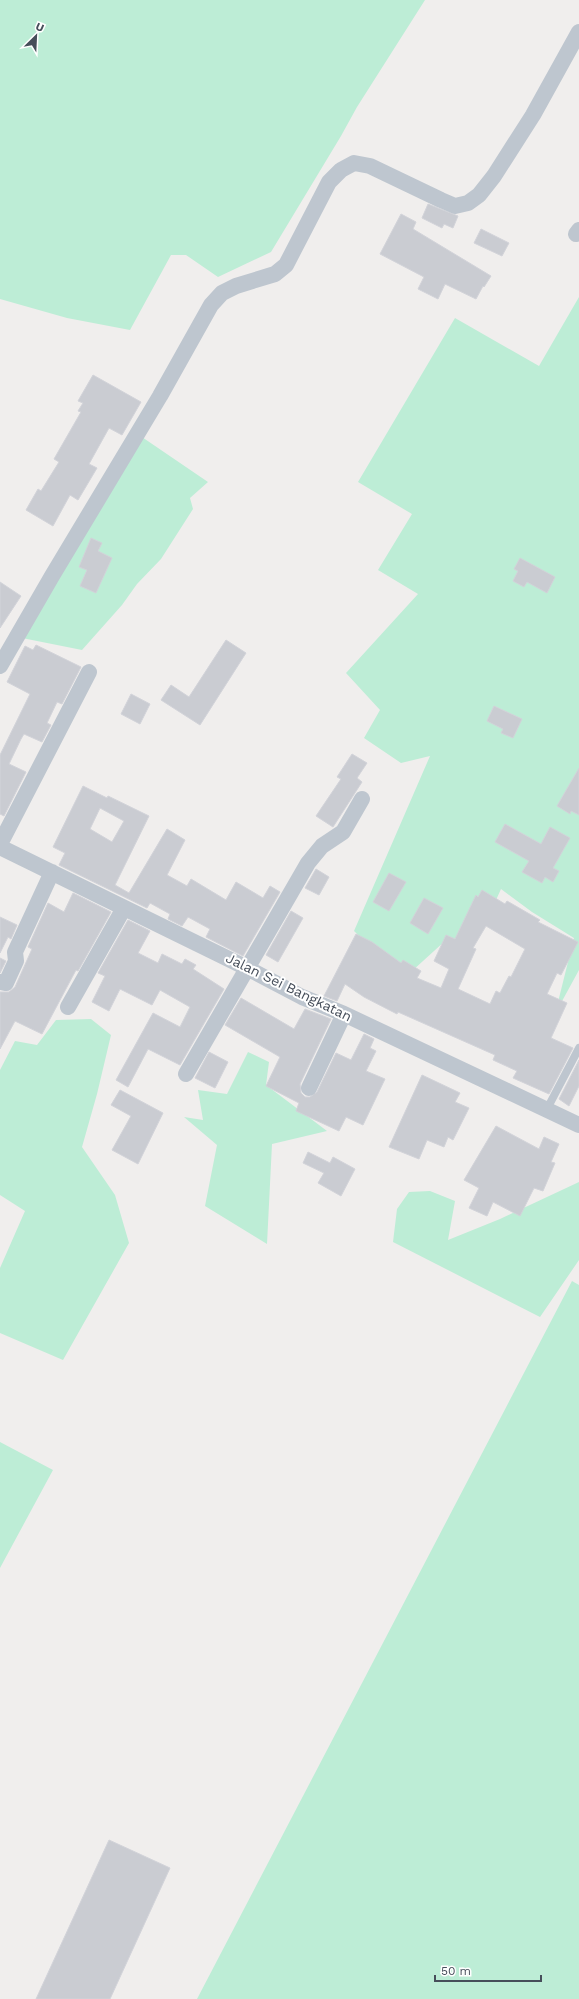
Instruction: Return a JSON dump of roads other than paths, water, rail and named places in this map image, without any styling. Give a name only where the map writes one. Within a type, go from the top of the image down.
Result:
[{"type":"street","points":[[0,666],[160,396],[211,305],[222,293],[236,286],[275,274],[286,265],[329,182],[341,170],[354,164],[370,166],[455,206],[468,203],[479,195],[494,176],[533,115],[579,32]]},
{"type":"street","points":[[0,846],[89,672]]},
{"type":"street","points":[[186,1074],[308,863],[322,846],[343,832],[362,798]]},
{"type":"street","name":"Jalan Sei Bangkatan","points":[[0,846],[247,968],[302,997],[344,1014],[579,1125]]},
{"type":"street","points":[[0,982],[6,983],[16,961],[16,952],[52,872]]},
{"type":"street","points":[[68,1007],[124,908]]},
{"type":"street","points":[[309,1088],[344,1014]]},
{"type":"lane","points":[[547,1109],[579,1048]]}]
